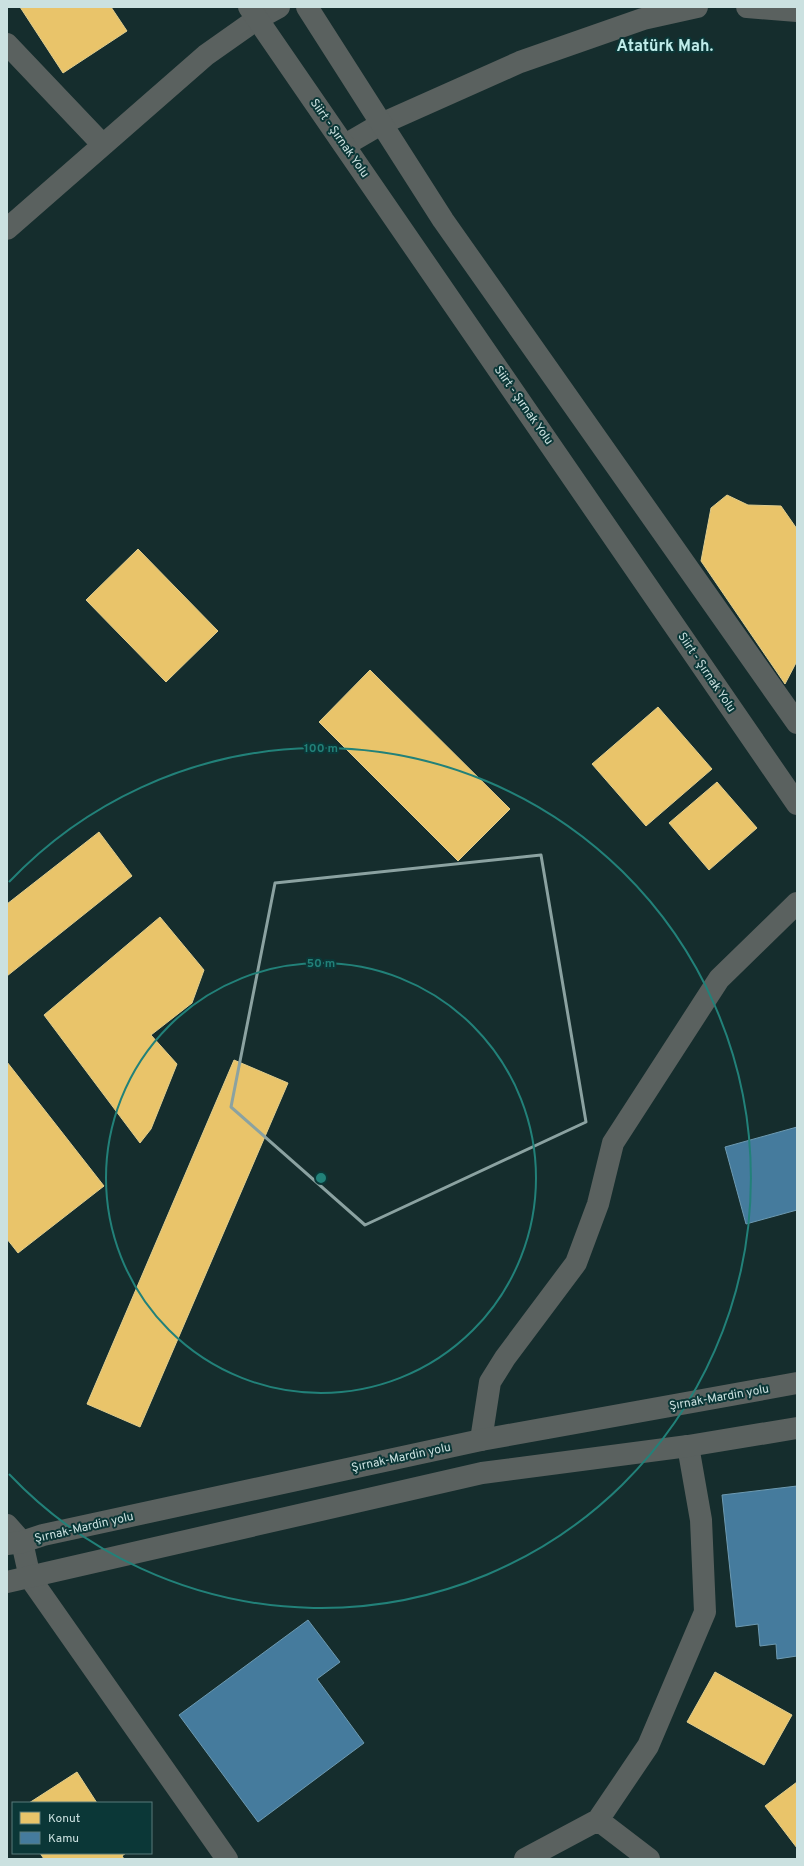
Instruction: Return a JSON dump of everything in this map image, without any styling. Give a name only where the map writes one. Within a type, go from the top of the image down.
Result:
[{"type":"street","points":[[7,229],[253,13],[279,7]]},
{"type":"street","points":[[307,7],[443,220],[797,723]]},
{"type":"street","points":[[344,145],[381,124],[520,62],[643,19],[697,7]]},
{"type":"street","points":[[747,7],[797,11]]},
{"type":"street","name":"Siirt - Şırnak Yolu","points":[[253,13],[797,804]]},
{"type":"street","points":[[7,44],[103,145]]},
{"type":"street","points":[[482,1440],[490,1382],[505,1358],[576,1263],[598,1204],[613,1143],[719,979],[797,903]]},
{"type":"street","name":"Şırnak-Mardin yolu","points":[[14,1543],[43,1535],[482,1440],[797,1383]]},
{"type":"street","points":[[7,1582],[30,1578],[482,1473],[688,1446],[797,1428]]},
{"type":"street","points":[[525,1859],[598,1820],[648,1746],[705,1612],[701,1520],[688,1446]]},
{"type":"street","points":[[7,1525],[30,1578],[227,1859]]},
{"type":"street","points":[[598,1820],[650,1859]]},
{"type":"highlighted area","points":[[541,855],[586,1122],[365,1225],[231,1107],[275,883]]},
{"type":"building: Konut","points":[[20,7],[111,7],[127,31],[63,73]]},
{"type":"building: Konut","points":[[727,495],[748,505],[781,506],[797,529],[797,661],[785,684],[701,561],[711,508]]},
{"type":"building: Konut","points":[[138,549],[218,631],[166,682],[86,600]]},
{"type":"building: Konut","points":[[370,670],[510,809],[458,861],[319,722]]},
{"type":"building: Konut","points":[[658,707],[712,769],[646,826],[592,764]]},
{"type":"building: Konut","points":[[717,782],[757,828],[709,870],[669,823]]},
{"type":"building: Konut","points":[[99,832],[132,876],[7,976],[7,904]]},
{"type":"building: Konut","points":[[160,917],[204,970],[192,1003],[151,1035],[177,1064],[151,1129],[140,1143],[44,1015]]},
{"type":"building: Konut","points":[[234,1060],[288,1083],[140,1427],[87,1404]]},
{"type":"building: Konut","points":[[7,1062],[104,1186],[18,1253],[7,1239]]},
{"type":"building: Konut","points":[[715,1672],[792,1715],[764,1765],[687,1722]]},
{"type":"building: Konut","points":[[77,1772],[96,1802],[31,1802]]},
{"type":"building: Konut","points":[[797,1782],[797,1848],[765,1806]]},
{"type":"building: Konut","points":[[41,1854],[125,1854],[122,1856],[124,1859],[44,1859]]},
{"type":"building: Kamu","points":[[797,1127],[797,1210],[746,1224],[725,1147]]},
{"type":"building: Kamu","points":[[797,1486],[797,1656],[777,1659],[776,1644],[760,1646],[758,1624],[736,1627],[722,1495]]},
{"type":"building: Kamu","points":[[308,1620],[340,1662],[317,1679],[364,1743],[258,1822],[179,1715]]},
{"type":"district","name":"Atatürk Mah.","points":[[665,45]]}]
